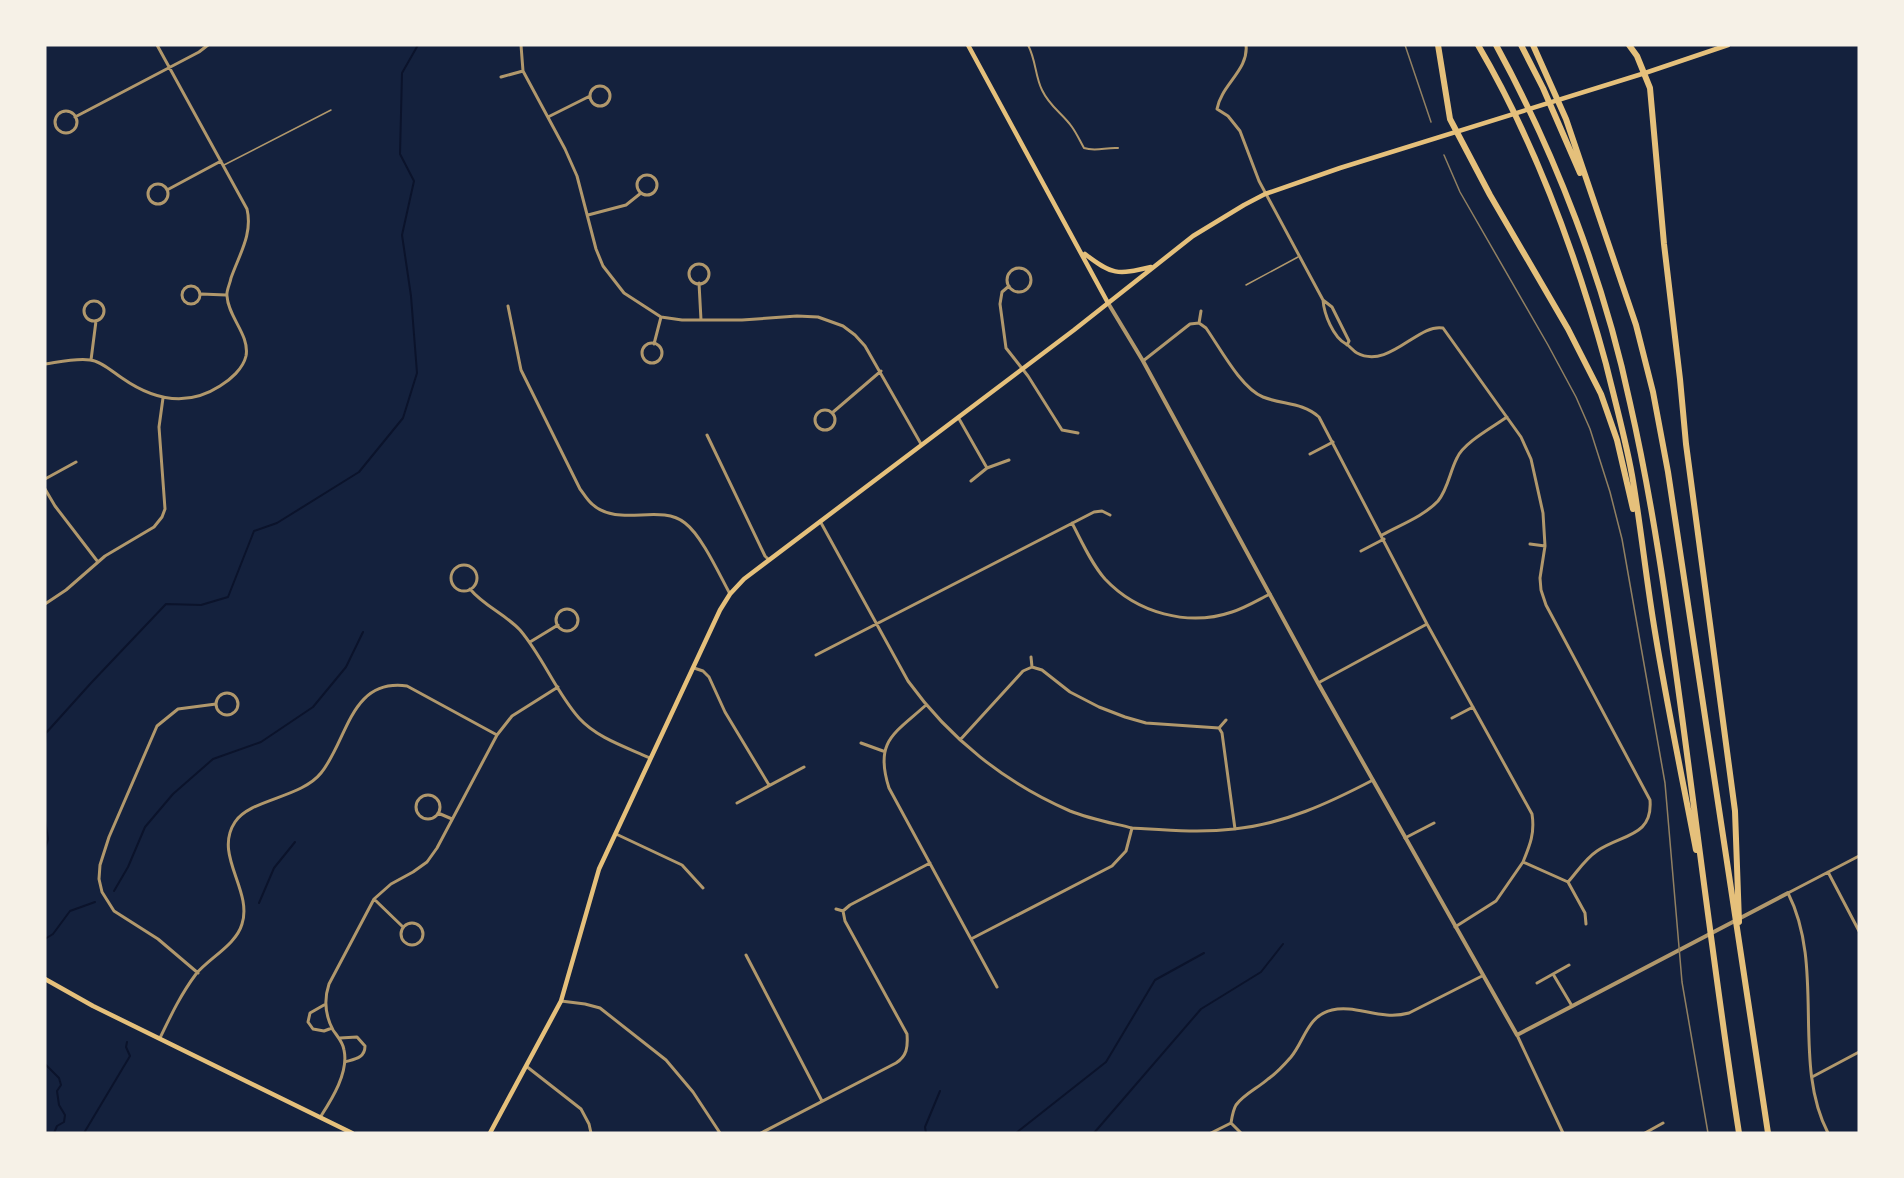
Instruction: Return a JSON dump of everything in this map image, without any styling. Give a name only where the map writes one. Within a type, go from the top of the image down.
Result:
[{"type":"highway","points":[[1438,45],[1450,119],[1456,132],[1568,329],[1601,394],[1617,440],[1641,541]]},
{"type":"highway","points":[[1478,45],[1509,102],[1535,159],[1583,282],[1617,406],[1632,475],[1655,632],[1708,916]]},
{"type":"highway","points":[[1496,45],[1547,150],[1570,204],[1610,324],[1630,400],[1669,623],[1739,1133]]},
{"type":"highway","points":[[1521,45],[1543,88],[1597,215]]},
{"type":"highway","points":[[1533,45],[1566,119],[1636,325],[1653,392],[1668,472],[1768,1133]]},
{"type":"highway","points":[[1629,45],[1637,56],[1650,88],[1686,444],[1735,811],[1740,941]]},
{"type":"main road","points":[[968,45],[1108,303]]},
{"type":"main road","points":[[490,1133],[561,1001],[596,878],[650,758],[730,594],[744,579],[1209,225],[1265,194],[1728,45]]},
{"type":"main road","points":[[1082,252],[1100,266],[1113,272],[1125,273],[1154,267]]},
{"type":"main road","points":[[45,979],[159,1040],[321,1116],[352,1133]]},
{"type":"street","points":[[45,364],[92,360],[146,392],[172,399],[201,395],[217,388],[231,379],[246,357],[246,345],[226,295],[250,221],[247,209],[157,45]]},
{"type":"street","points":[[75,117],[199,52],[208,45]]},
{"type":"street","points":[[521,45],[523,71],[577,176],[596,249],[611,277],[624,293],[662,317],[700,320],[818,317],[843,326],[855,335],[881,372],[921,444]]},
{"type":"street","points":[[1028,45],[1035,60],[1041,88],[1055,111],[1073,128],[1084,148],[1095,150],[1118,148]]},
{"type":"street","points":[[1246,45],[1242,66],[1223,90],[1217,109],[1228,116],[1240,131],[1252,167],[1265,194],[1323,300],[1332,307],[1349,340],[1347,345]]},
{"type":"street","points":[[501,76],[523,71]]},
{"type":"street","points":[[548,117],[590,96],[595,88],[601,86],[609,92],[610,98],[606,104],[600,106],[594,104],[590,96]]},
{"type":"street","points":[[60,112],[70,112],[75,117],[76,124],[72,130],[65,133],[56,128],[55,118],[60,112]]},
{"type":"street","points":[[167,190],[222,163]]},
{"type":"street","points":[[645,176],[654,178],[657,187],[653,193],[647,195],[641,193],[638,188],[640,179],[645,176]]},
{"type":"street","points":[[160,184],[167,190],[168,196],[162,204],[155,204],[150,200],[148,194],[153,186],[160,184]]},
{"type":"street","points":[[588,214],[626,205],[641,193]]},
{"type":"street","points":[[700,264],[708,269],[709,275],[706,281],[699,284],[691,279],[689,273],[692,267],[700,264]]},
{"type":"street","points":[[1024,269],[1030,275],[1031,283],[1026,290],[1014,291],[1009,286],[1008,275],[1014,270],[1024,269]]},
{"type":"street","points":[[699,284],[700,320]]},
{"type":"street","points":[[191,286],[197,288],[200,294],[198,301],[193,304],[185,301],[182,296],[184,290],[191,286]]},
{"type":"street","points":[[1009,286],[1002,292],[999,309],[1006,348],[1022,368],[1062,430],[1078,433]]},
{"type":"street","points":[[200,294],[226,295]]},
{"type":"street","points":[[1323,300],[1324,311],[1341,342],[1357,353],[1373,357],[1383,355],[1433,328],[1443,328],[1521,437],[1531,459],[1543,513],[1545,546],[1540,578],[1546,605],[1650,800],[1649,821],[1642,828],[1589,857],[1568,882]]},
{"type":"street","points":[[92,360],[96,321],[103,316],[104,309],[100,303],[94,301],[88,303],[84,311],[88,319],[96,321]]},
{"type":"street","points":[[1108,303],[1143,361],[1318,683],[1517,1035],[1563,1133]]},
{"type":"street","points":[[508,306],[521,370],[580,489],[593,505],[615,515],[669,516],[684,521],[694,532],[730,594]]},
{"type":"street","points":[[1199,323],[1201,311]]},
{"type":"street","points":[[654,344],[662,317]]},
{"type":"street","points":[[1143,361],[1190,324],[1199,323],[1206,328],[1245,384],[1263,397],[1301,405],[1310,410],[1319,417],[1333,442],[1427,624],[1532,814],[1533,840],[1523,862],[1496,901],[1455,927]]},
{"type":"street","points":[[654,344],[660,349],[661,355],[658,361],[648,363],[642,356],[642,350],[646,345],[654,344]]},
{"type":"street","points":[[832,413],[881,372]]},
{"type":"street","points":[[45,604],[66,590],[98,562],[154,527],[162,517],[165,508],[159,427],[163,398]]},
{"type":"street","points":[[823,411],[832,413],[835,422],[831,428],[825,430],[819,428],[816,423],[818,414],[823,411]]},
{"type":"street","points":[[958,417],[987,468]]},
{"type":"street","points":[[1361,551],[1428,509],[1438,500],[1444,491],[1457,456],[1463,448],[1507,417]]},
{"type":"street","points":[[707,435],[744,514],[769,560]]},
{"type":"street","points":[[1310,454],[1333,442]]},
{"type":"street","points":[[971,481],[987,468],[1009,460]]},
{"type":"street","points":[[45,479],[76,462]]},
{"type":"street","points":[[45,489],[55,506],[98,562]]},
{"type":"street","points":[[816,655],[1094,512],[1102,511],[1110,514]]},
{"type":"street","points":[[820,521],[908,681],[926,705],[960,740],[994,768],[1019,785],[1071,811],[1132,828],[1204,831],[1235,829],[1306,812],[1336,800],[1373,780]]},
{"type":"street","points":[[1072,523],[1104,578],[1140,605],[1161,614],[1190,618],[1215,617],[1235,612],[1270,594]]},
{"type":"street","points":[[1530,544],[1545,546]]},
{"type":"street","points":[[458,566],[471,567],[477,573],[477,582],[470,589],[459,590],[453,585],[452,572],[458,566]]},
{"type":"street","points":[[470,589],[478,598],[515,625],[530,642],[578,717],[591,729],[650,758]]},
{"type":"street","points":[[567,609],[577,614],[578,624],[573,629],[567,631],[558,625],[557,618],[560,611],[567,609]]},
{"type":"street","points":[[1318,683],[1427,624]]},
{"type":"street","points":[[530,642],[558,625]]},
{"type":"street","points":[[1031,657],[1032,666]]},
{"type":"street","points":[[960,740],[1023,671],[1032,666]]},
{"type":"street","points":[[1032,666],[1042,670],[1070,692],[1125,717],[1146,723],[1219,728]]},
{"type":"street","points":[[693,667],[703,671],[709,677],[725,712],[769,786]]},
{"type":"street","points":[[159,1040],[177,1000],[198,973],[237,934],[242,925],[244,913],[242,900],[228,850],[229,834],[236,820],[245,812],[310,783],[321,773],[365,696],[378,688],[394,685],[407,686],[497,735]]},
{"type":"street","points":[[321,1116],[343,1074],[345,1062],[344,1050],[332,1028],[325,1005],[325,994],[328,984],[374,899],[391,884],[427,862],[497,735],[512,716],[558,687]]},
{"type":"street","points":[[225,693],[232,694],[238,703],[234,713],[227,715],[218,711],[216,704],[218,697],[225,693]]},
{"type":"street","points":[[198,973],[158,939],[114,911],[102,892],[99,879],[100,865],[110,837],[157,726],[177,709],[216,704]]},
{"type":"street","points":[[926,705],[889,739],[883,751],[883,770],[889,788],[998,987]]},
{"type":"street","points":[[1452,718],[1473,706]]},
{"type":"street","points":[[1219,728],[1226,720]]},
{"type":"street","points":[[1219,728],[1222,733],[1235,829]]},
{"type":"street","points":[[861,743],[883,751]]},
{"type":"street","points":[[737,803],[804,766]]},
{"type":"street","points":[[425,796],[433,797],[439,802],[438,813],[432,818],[421,817],[417,811],[418,800],[425,796]]},
{"type":"street","points":[[438,813],[452,819]]},
{"type":"street","points":[[1405,838],[1434,823]]},
{"type":"street","points":[[971,939],[1112,866],[1126,851],[1132,828]]},
{"type":"street","points":[[616,834],[682,866],[703,888]]},
{"type":"street","points":[[1517,1035],[1859,856]]},
{"type":"street","points":[[1523,862],[1568,882],[1585,913],[1586,924]]},
{"type":"street","points":[[843,912],[850,905],[930,864]]},
{"type":"street","points":[[1828,873],[1859,931]]},
{"type":"street","points":[[1788,893],[1796,908],[1805,947],[1812,1077],[1818,1111],[1828,1133]]},
{"type":"street","points":[[374,899],[403,927]]},
{"type":"street","points":[[836,909],[843,912]]},
{"type":"street","points":[[760,1133],[896,1063],[903,1059],[906,1052],[907,1034],[845,921],[843,912]]},
{"type":"street","points":[[410,923],[420,926],[423,932],[419,943],[412,945],[406,943],[401,934],[403,927],[410,923]]},
{"type":"street","points":[[746,955],[822,1101]]},
{"type":"street","points":[[1537,983],[1569,965]]},
{"type":"street","points":[[1553,974],[1572,1006]]},
{"type":"street","points":[[1231,1123],[1235,1106],[1245,1095],[1279,1071],[1296,1051],[1310,1023],[1323,1013],[1344,1010],[1396,1017],[1409,1013],[1482,976]]},
{"type":"street","points":[[561,1001],[600,1008],[666,1060],[693,1092],[720,1133]]},
{"type":"street","points":[[325,1005],[310,1013],[308,1022],[313,1029],[324,1031],[332,1028]]},
{"type":"street","points":[[339,1038],[357,1037],[364,1046],[360,1057],[345,1062]]},
{"type":"street","points":[[1812,1077],[1859,1052]]},
{"type":"street","points":[[526,1066],[581,1109],[591,1133]]},
{"type":"street","points":[[1211,1133],[1231,1123]]},
{"type":"street","points":[[1231,1123],[1241,1133]]},
{"type":"street","points":[[1645,1133],[1663,1123]]},
{"type":"lane","points":[[222,163],[331,110]]},
{"type":"lane","points":[[1246,285],[1299,257]]},
{"type":"waterway","points":[[45,744],[46,733],[166,604],[201,605],[228,597],[254,531],[277,523],[359,472],[403,418],[417,373],[411,296],[402,235],[414,181],[400,154],[402,73],[418,45]]},
{"type":"waterway","points":[[114,891],[128,867],[145,827],[173,794],[213,759],[261,742],[313,707],[346,667],[363,632]]},
{"type":"waterway","points":[[45,820],[48,839],[45,849]]},
{"type":"waterway","points":[[259,903],[274,868],[295,842]]},
{"type":"waterway","points":[[45,939],[53,934],[70,911],[95,902]]},
{"type":"waterway","points":[[1094,1133],[1201,1009],[1261,972],[1283,944]]},
{"type":"waterway","points":[[1016,1133],[1106,1062],[1155,980],[1204,953]]},
{"type":"waterway","points":[[84,1133],[130,1056],[126,1047],[127,1042]]},
{"type":"waterway","points":[[45,1064],[59,1078],[61,1085],[57,1091],[59,1105],[65,1115],[64,1122],[57,1126],[54,1133]]},
{"type":"waterway","points":[[926,1133],[925,1127],[940,1091]]},
{"type":"tram line","points":[[1405,45],[1431,122]]},
{"type":"tram line","points":[[1444,155],[1460,192],[1576,397],[1590,429],[1610,492],[1622,539],[1665,783],[1682,982],[1708,1133]]}]
